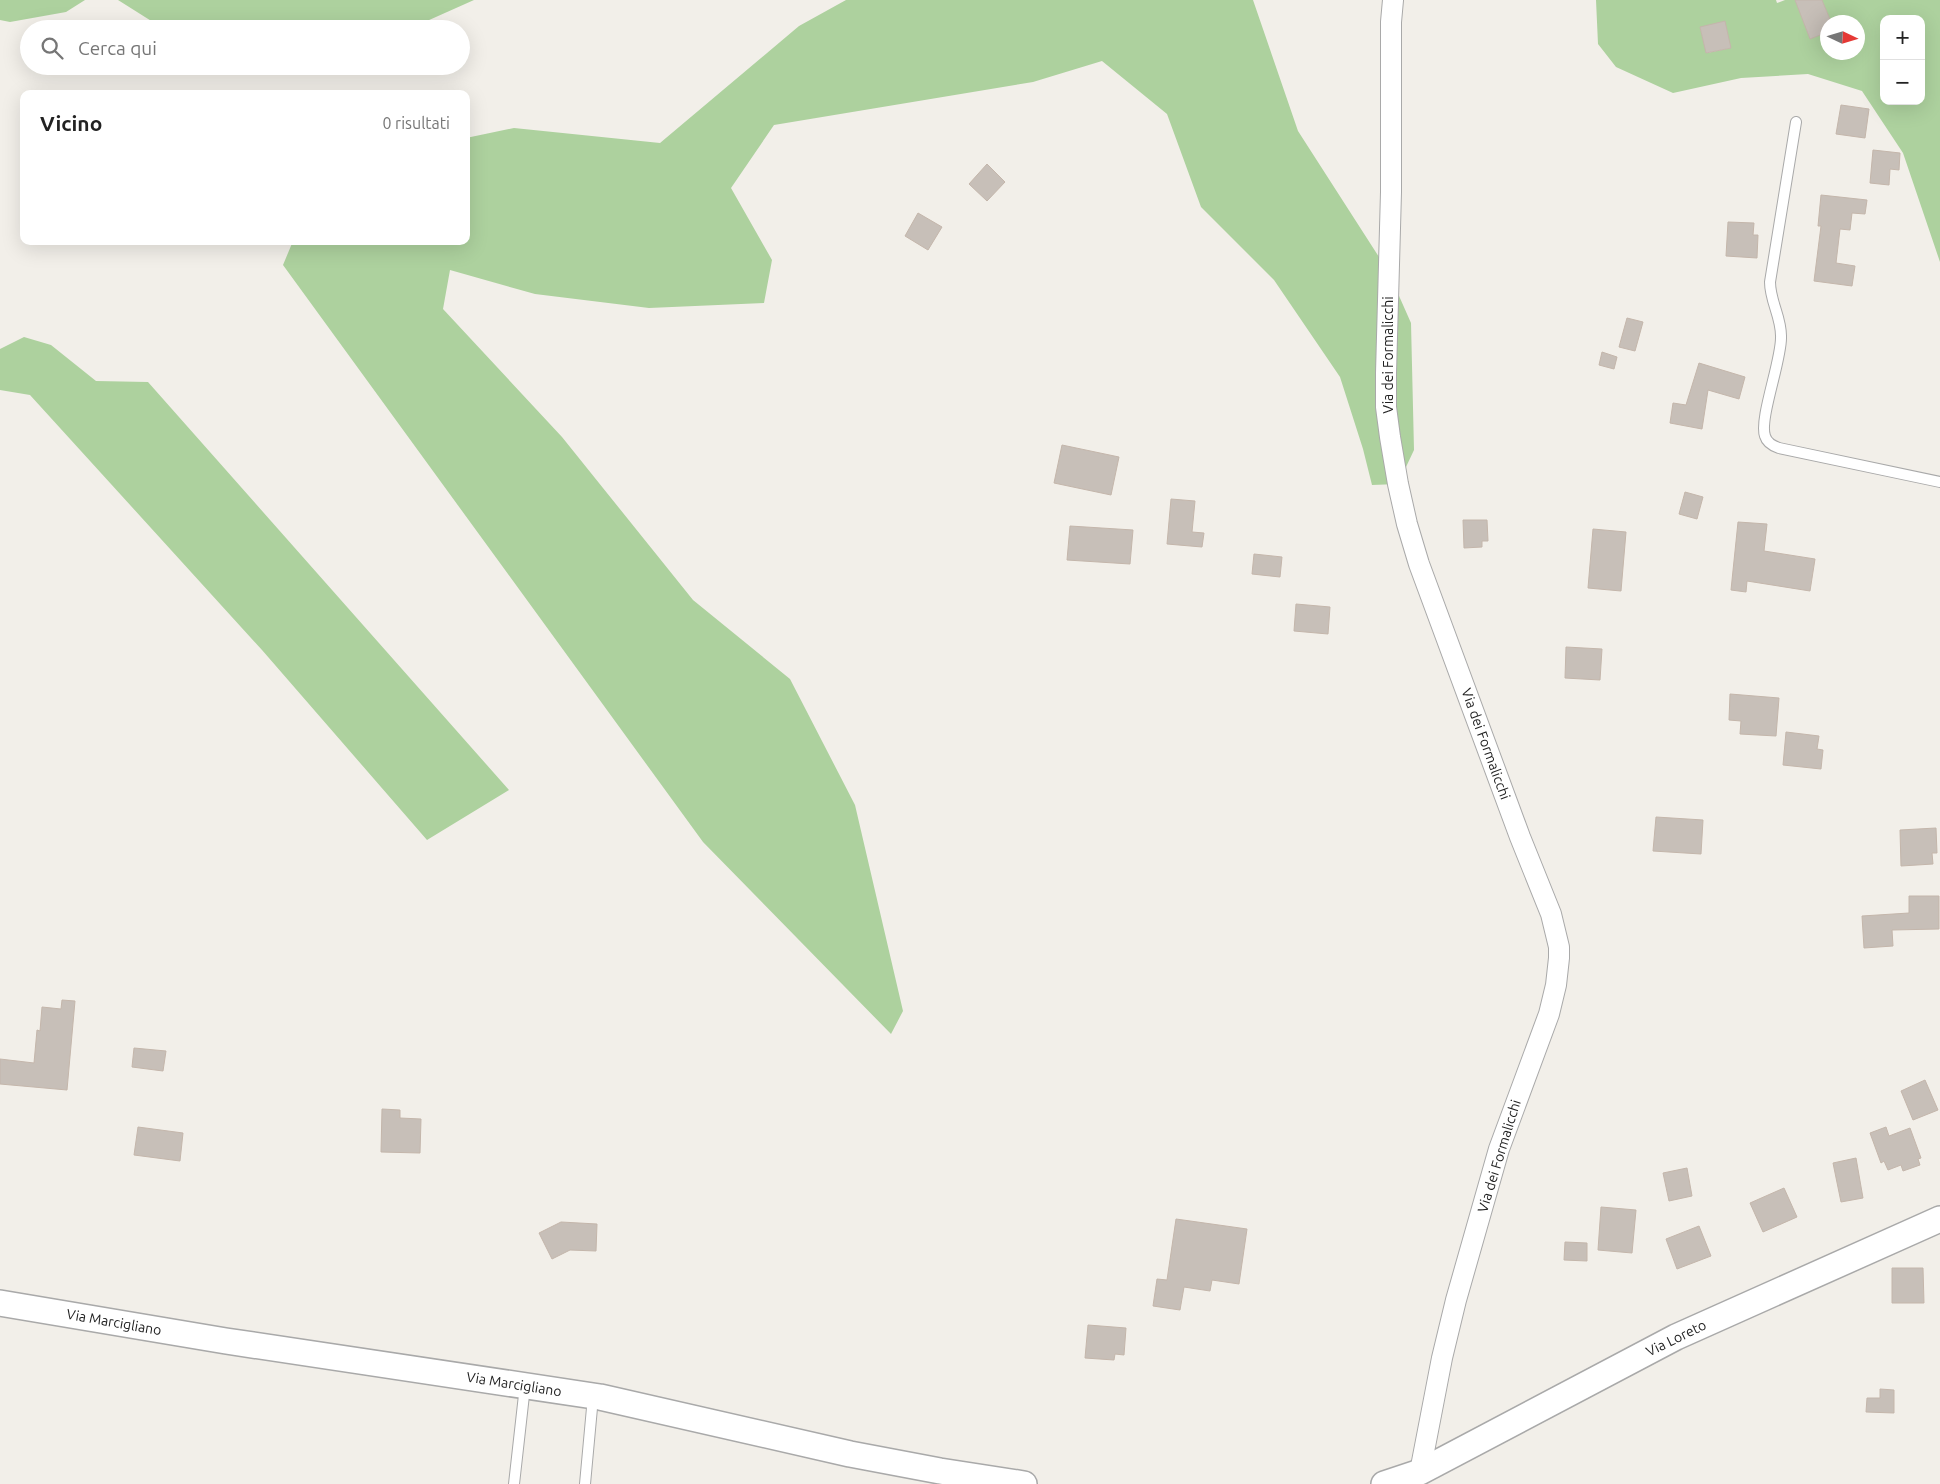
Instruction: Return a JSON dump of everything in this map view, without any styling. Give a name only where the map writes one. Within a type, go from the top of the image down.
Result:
[{"type":"street","name":"Via dei Formalicchi","points":[[1393,0],[1391,22],[1391,192],[1386,373],[1390,437],[1403,505],[1418,564],[1520,837],[1551,914],[1559,952],[1557,978],[1549,1014],[1499,1149],[1456,1300],[1436,1385],[1420,1472]]},
{"type":"street","name":"Via Loreto","points":[[1420,1472],[1655,1347],[1940,1219]]},
{"type":"street","name":"Via Marcigliano","points":[[0,1303],[226,1341],[593,1396],[850,1454],[1024,1484]]},
{"type":"street","points":[[1384,1484],[1420,1472]]},
{"type":"lane","points":[[1796,122],[1771,272],[1770,291],[1780,322],[1781,339],[1780,353],[1764,423],[1766,439],[1769,443],[1779,448],[1940,482]]},
{"type":"lane","points":[[514,1484],[525,1386]]},
{"type":"lane","points":[[585,1484],[593,1396]]},
{"type":"green space","points":[[0,0],[85,0],[66,12],[10,22],[0,20]]},
{"type":"green space","points":[[118,0],[474,0],[429,20],[150,20]]},
{"type":"green space","points":[[846,0],[1253,0],[1298,131],[1388,271],[1411,323],[1414,450],[1398,484],[1372,485],[1363,449],[1340,377],[1274,280],[1201,207],[1167,114],[1102,61],[1033,82],[774,125],[731,188],[772,260],[764,303],[649,308],[535,294],[450,270],[443,309],[562,437],[693,600],[790,679],[855,805],[903,1011],[891,1034],[703,842],[283,265],[291,245],[470,245],[470,137],[514,128],[660,143],[799,26]]},
{"type":"green space","points":[[1596,0],[1776,0],[1777,3],[1785,0],[1940,0],[1940,262],[1903,153],[1862,91],[1808,74],[1741,78],[1673,93],[1616,67],[1598,44]],"holes":[[[1700,27],[1730,48],[1707,53]]]},
{"type":"green space","points":[[24,337],[51,345],[96,381],[148,382],[509,790],[427,840],[262,650],[30,395],[0,390],[0,349]]},
{"type":"building","points":[[1795,0],[1822,0],[1828,15],[1820,15],[1820,35],[1810,39]]},
{"type":"building","points":[[1725,21],[1731,48],[1706,53],[1700,27]]},
{"type":"building","points":[[1841,105],[1869,109],[1865,138],[1836,134]]},
{"type":"building","points":[[1873,150],[1900,153],[1899,170],[1890,169],[1889,185],[1870,183]]},
{"type":"building","points":[[987,164],[1005,182],[987,201],[969,184]]},
{"type":"building","points":[[1821,195],[1867,200],[1865,214],[1852,213],[1850,230],[1840,229],[1836,263],[1855,266],[1852,286],[1814,281],[1821,226],[1818,226]]},
{"type":"building","points":[[918,213],[942,227],[928,250],[905,236]]},
{"type":"building","points":[[1728,222],[1754,223],[1753,235],[1758,235],[1757,258],[1726,256]]},
{"type":"building","points":[[1627,318],[1643,322],[1635,351],[1619,347]]},
{"type":"building","points":[[1602,352],[1617,357],[1614,369],[1599,365]]},
{"type":"building","points":[[1699,363],[1745,377],[1739,399],[1708,390],[1702,429],[1670,423],[1673,403],[1686,405]]},
{"type":"building","points":[[1062,445],[1119,457],[1111,495],[1054,483]]},
{"type":"building","points":[[1685,492],[1703,497],[1697,519],[1679,514]]},
{"type":"building","points":[[1171,499],[1195,501],[1192,532],[1204,533],[1202,547],[1167,544]]},
{"type":"building","points":[[1463,520],[1487,520],[1488,541],[1482,541],[1482,547],[1464,548]]},
{"type":"building","points":[[1738,522],[1767,524],[1764,551],[1815,559],[1810,591],[1747,581],[1746,592],[1731,590]]},
{"type":"building","points":[[1070,526],[1133,530],[1130,564],[1067,560]]},
{"type":"building","points":[[1593,529],[1626,532],[1621,591],[1588,588]]},
{"type":"building","points":[[1254,554],[1282,557],[1280,577],[1252,574]]},
{"type":"building","points":[[1296,604],[1330,607],[1328,634],[1294,631]]},
{"type":"building","points":[[1566,647],[1602,649],[1600,680],[1565,678]]},
{"type":"building","points":[[1730,694],[1779,698],[1776,736],[1740,734],[1741,721],[1729,720]]},
{"type":"building","points":[[1786,732],[1819,736],[1817,749],[1823,750],[1821,769],[1783,765]]},
{"type":"building","points":[[1656,817],[1703,820],[1701,854],[1653,851]]},
{"type":"building","points":[[1936,828],[1937,853],[1932,853],[1933,864],[1901,866],[1900,830]]},
{"type":"building","points":[[1909,896],[1939,896],[1939,929],[1892,930],[1893,946],[1864,948],[1862,916],[1909,913]]},
{"type":"building","points":[[62,1000],[75,1001],[67,1090],[0,1084],[0,1059],[34,1063],[37,1030],[40,1031],[42,1007],[61,1009]]},
{"type":"building","points":[[134,1048],[166,1051],[163,1071],[132,1067]]},
{"type":"building","points":[[1925,1080],[1938,1110],[1913,1120],[1901,1091]]},
{"type":"building","points":[[382,1109],[400,1110],[400,1118],[421,1119],[420,1153],[381,1152]]},
{"type":"building","points":[[138,1127],[183,1133],[180,1161],[134,1155]]},
{"type":"building","points":[[1886,1127],[1889,1136],[1910,1128],[1921,1158],[1918,1159],[1920,1165],[1903,1171],[1901,1165],[1888,1170],[1884,1161],[1881,1163],[1870,1133]]},
{"type":"building","points":[[1856,1158],[1863,1198],[1841,1202],[1833,1163]]},
{"type":"building","points":[[1687,1168],[1692,1196],[1669,1201],[1663,1173]]},
{"type":"building","points":[[1784,1188],[1797,1217],[1763,1232],[1750,1203]]},
{"type":"building","points":[[1601,1207],[1636,1210],[1632,1253],[1598,1250]]},
{"type":"building","points":[[1176,1219],[1247,1229],[1239,1284],[1212,1280],[1210,1291],[1184,1287],[1180,1310],[1153,1306],[1157,1279],[1167,1280]]},
{"type":"building","points":[[561,1222],[597,1224],[596,1251],[570,1250],[552,1259],[539,1233]]},
{"type":"building","points":[[1699,1226],[1711,1256],[1677,1269],[1666,1239]]},
{"type":"building","points":[[1565,1242],[1587,1243],[1587,1261],[1564,1260]]},
{"type":"building","points":[[1892,1268],[1923,1268],[1924,1303],[1892,1303]]},
{"type":"building","points":[[1088,1325],[1126,1328],[1124,1355],[1115,1354],[1114,1360],[1085,1358]]},
{"type":"building","points":[[1880,1389],[1894,1390],[1894,1413],[1866,1412],[1867,1398],[1880,1398]]}]
